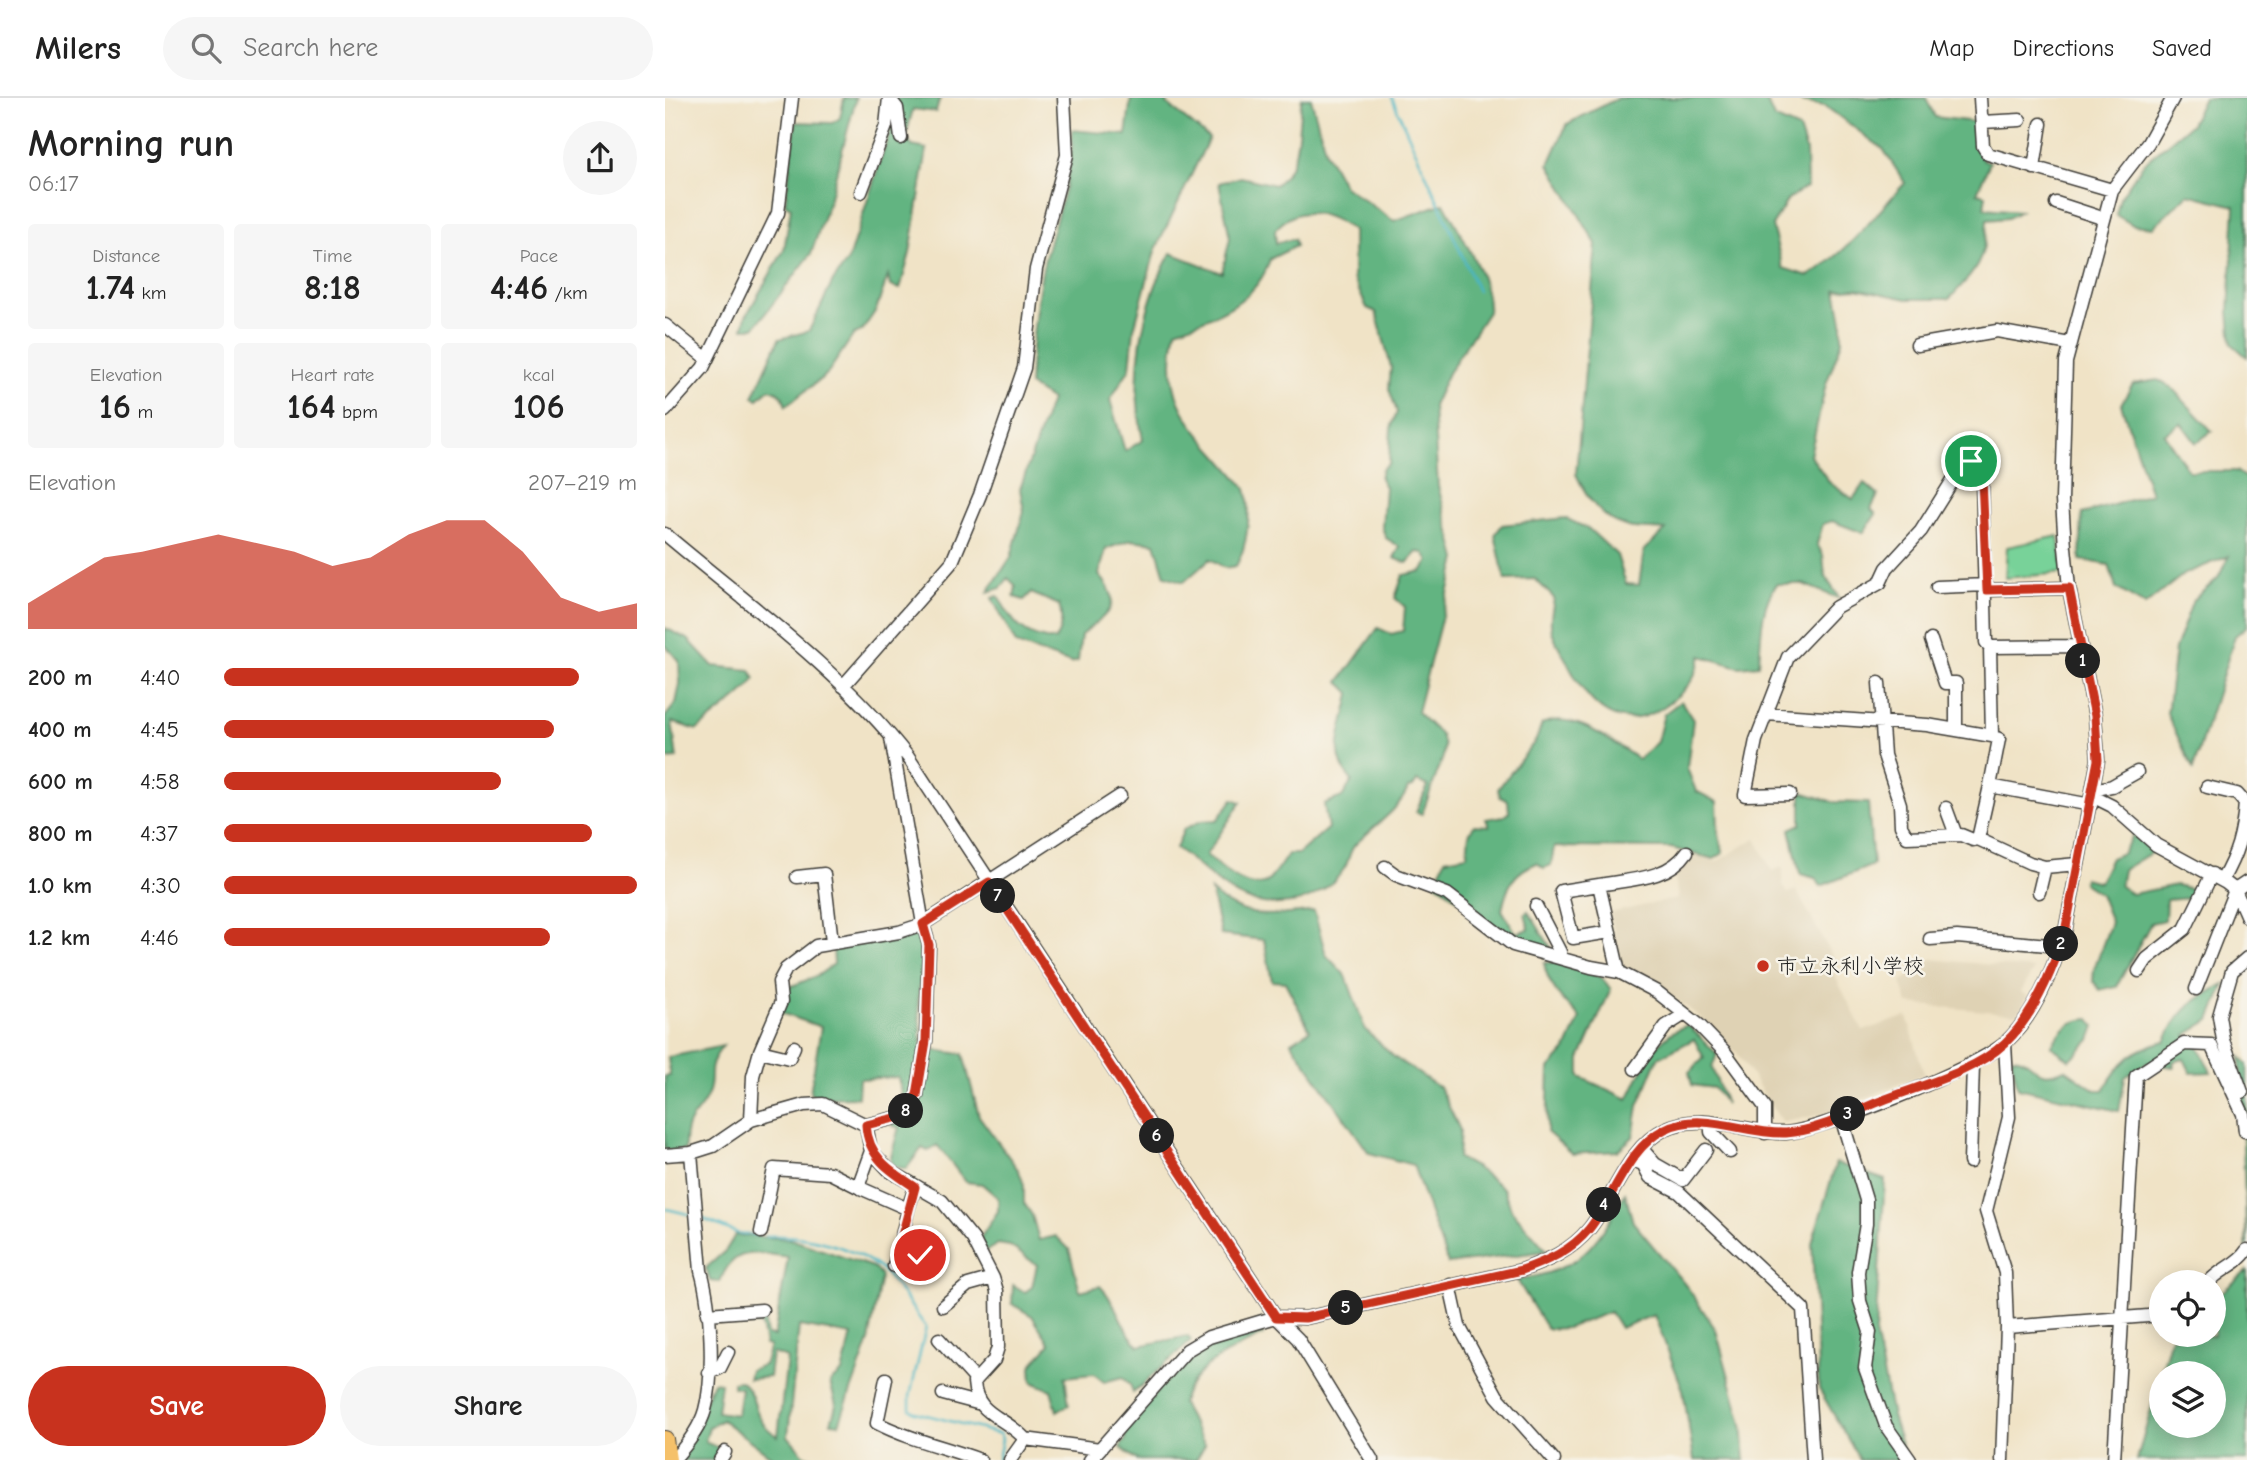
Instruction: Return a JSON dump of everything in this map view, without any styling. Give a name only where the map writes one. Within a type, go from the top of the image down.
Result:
[{"type":"main road","points":[[665,1439],[671,1460]]},
{"type":"street","points":[[665,411],[707,359],[778,213],[792,98]]},
{"type":"street","points":[[889,98],[897,108],[901,138]]},
{"type":"street","points":[[861,192],[886,126],[889,98]]},
{"type":"street","points":[[843,686],[952,562],[980,495],[1024,368],[1036,269],[1067,155],[1065,98]]},
{"type":"street","points":[[1980,98],[1983,146],[1988,154],[2112,190]]},
{"type":"street","points":[[1090,1460],[1187,1350],[1209,1337],[1276,1317],[1305,1318],[1522,1270],[1551,1259],[1572,1246],[1589,1229],[1632,1160],[1651,1138],[1677,1124],[1711,1123],[1765,1133],[1807,1130],[1973,1065],[2005,1044],[2026,1020],[2060,946],[2098,760],[2095,716],[2069,588],[2061,500],[2064,402],[2070,344],[2102,218],[2112,190],[2148,143],[2173,98]]},
{"type":"street","points":[[1982,121],[2020,120]]},
{"type":"street","points":[[2034,168],[2041,124]]},
{"type":"street","points":[[2056,203],[2102,218]]},
{"type":"street","points":[[665,325],[707,359]]},
{"type":"street","points":[[1917,345],[1997,331],[2070,344]]},
{"type":"street","points":[[1790,794],[1745,795],[1756,740],[1788,657],[1836,607],[1880,583],[1887,568],[1921,531],[1958,472],[1971,461],[1982,479],[1987,587],[1986,642],[1990,648],[1992,736]]},
{"type":"street","points":[[667,536],[843,686],[890,735],[1276,1317],[1298,1339],[1372,1460]]},
{"type":"street","points":[[1937,587],[2069,588]]},
{"type":"street","points":[[1931,640],[1945,683],[1956,683],[1957,730]]},
{"type":"street","points":[[1990,648],[2080,646]]},
{"type":"street","points":[[1879,683],[1884,755],[1901,804],[1901,826],[1907,837],[1957,835],[1977,839],[2045,867],[2077,864]]},
{"type":"street","points":[[1766,714],[1880,720],[1957,730],[1999,739],[1977,839]]},
{"type":"street","points":[[665,1156],[691,1153],[730,1137],[751,1120],[804,1104],[823,1104],[866,1125],[899,1117],[917,1095],[926,1041],[929,945],[890,735]]},
{"type":"street","points":[[2092,797],[2137,772]]},
{"type":"street","points":[[1990,786],[2092,797],[2112,806],[2156,845],[2224,882],[2247,883]]},
{"type":"street","points":[[2196,989],[2224,882],[2238,853],[2243,834],[2245,803],[2238,794],[2207,787]]},
{"type":"street","points":[[751,1120],[753,1076],[760,1051],[781,1002],[779,982],[786,969],[816,946],[899,932],[923,924],[1120,796]]},
{"type":"street","points":[[1946,808],[1957,835]]},
{"type":"street","points":[[2139,971],[2147,959],[2185,929],[2247,851]]},
{"type":"street","points":[[1573,938],[1561,891],[1664,873],[1678,865],[1687,852]]},
{"type":"street","points":[[1385,867],[1396,875],[1447,894],[1513,945],[1559,954],[1591,967],[1619,972],[1657,992],[1724,1051],[1754,1089],[1765,1107],[1765,1133]]},
{"type":"street","points":[[2039,892],[2045,867]]},
{"type":"street","points":[[797,877],[824,874],[832,942]]},
{"type":"street","points":[[2224,882],[2247,917]]},
{"type":"street","points":[[1599,885],[1619,972]]},
{"type":"street","points":[[1536,906],[1559,954]]},
{"type":"street","points":[[1559,954],[1565,943],[1573,938],[1610,932]]},
{"type":"street","points":[[1930,939],[1957,937],[2060,946]]},
{"type":"street","points":[[2247,958],[2232,971],[2218,1016],[2223,1040],[2247,1106]]},
{"type":"street","points":[[1635,1069],[1666,1026],[1685,1014]]},
{"type":"street","points":[[2002,1460],[2007,1327],[2005,1273],[1986,1211],[2009,1117],[2005,1044]]},
{"type":"street","points":[[2114,1460],[2136,1076],[2185,1044],[2211,1045],[2242,1114],[2245,1131]]},
{"type":"street","points":[[760,1051],[789,1058],[795,1047]]},
{"type":"street","points":[[1970,1162],[1973,1065]]},
{"type":"street","points":[[1841,1117],[1866,1200],[1867,1224],[1858,1272],[1860,1301],[1870,1332],[1865,1368],[1886,1426],[1910,1460]]},
{"type":"street","points":[[1711,1123],[1711,1132],[1730,1152]]},
{"type":"street","points":[[858,1187],[871,1151],[866,1125]]},
{"type":"street","points":[[1642,1149],[1655,1164],[1683,1180],[1706,1150]]},
{"type":"street","points":[[871,1151],[890,1171],[942,1201],[973,1239],[993,1278],[997,1291],[998,1347],[994,1360],[976,1380]]},
{"type":"street","points":[[671,1460],[701,1419],[709,1373],[707,1314],[691,1153]]},
{"type":"street","points":[[1632,1160],[1643,1164],[1650,1177],[1679,1192],[1803,1309],[1813,1460]]},
{"type":"street","points":[[761,1231],[774,1169],[830,1173],[908,1209]]},
{"type":"street","points":[[894,1266],[915,1187]]},
{"type":"street","points":[[902,1236],[920,1255]]},
{"type":"street","points":[[2222,1270],[2240,1260],[2247,1250]]},
{"type":"street","points":[[943,1306],[968,1285],[993,1278]]},
{"type":"street","points":[[1450,1284],[1459,1326],[1497,1396],[1554,1460]]},
{"type":"street","points":[[707,1314],[762,1310]]},
{"type":"street","points":[[2007,1327],[2149,1316]]},
{"type":"street","points":[[939,1339],[976,1380],[977,1403]]},
{"type":"street","points":[[709,1373],[720,1368],[728,1352]]},
{"type":"street","points":[[887,1379],[877,1423],[906,1438],[935,1443],[980,1460]]},
{"type":"street","points":[[943,1394],[977,1403],[1006,1421],[1025,1439],[1100,1449]]},
{"type":"street","points":[[1010,1460],[1025,1439]]},
{"type":"shaded area","points":[[1756,838],[1772,871],[1783,867],[1783,885],[1788,893],[1796,890],[1840,970],[1834,974],[1863,1031],[1907,1016],[1924,1074],[1828,1113],[1782,1122],[1737,1053],[1701,1018],[1662,988],[1620,964],[1610,913],[1678,898],[1674,872],[1691,854],[1716,862]]},
{"type":"shaded area","points":[[1931,959],[2034,969],[2021,992],[2028,996],[2018,1014],[1908,1004],[1901,982]]},
{"type":"green space","points":[[844,98],[856,98],[829,201],[811,254],[754,328],[743,328],[746,316],[784,250],[791,207],[785,204],[796,122],[832,123],[840,118]]},
{"type":"green space","points":[[893,98],[940,98],[936,112],[913,109],[906,136],[912,146],[927,149],[910,253],[900,289],[890,286],[888,276],[876,310],[862,331],[854,334],[827,374],[786,406],[781,394],[773,390],[769,389],[758,399],[753,397],[779,339],[809,331],[833,281],[848,260],[891,128]]},
{"type":"green space","points":[[1131,98],[1168,98],[1167,104],[1209,138],[1155,251],[1134,329],[1130,368],[1110,400],[1125,451],[1143,440],[1139,417],[1138,369],[1145,320],[1160,274],[1171,253],[1222,273],[1230,238],[1219,183],[1241,177],[1275,185],[1284,177],[1297,146],[1302,98],[1311,98],[1326,153],[1344,186],[1394,221],[1444,203],[1473,256],[1488,299],[1488,312],[1448,373],[1433,406],[1438,486],[1457,559],[1417,712],[1441,735],[1443,757],[1422,814],[1416,812],[1428,786],[1417,781],[1413,787],[1408,788],[1399,804],[1355,845],[1346,866],[1334,881],[1314,896],[1299,902],[1272,904],[1241,897],[1176,848],[1184,829],[1201,821],[1217,820],[1233,799],[1241,802],[1206,855],[1235,878],[1261,885],[1271,878],[1288,854],[1298,854],[1328,828],[1324,804],[1342,797],[1352,781],[1344,770],[1339,749],[1339,738],[1350,693],[1339,682],[1378,628],[1391,634],[1403,631],[1405,607],[1395,598],[1403,575],[1422,571],[1429,561],[1424,553],[1417,552],[1407,563],[1394,558],[1400,547],[1386,538],[1382,527],[1385,487],[1380,478],[1382,469],[1389,463],[1391,428],[1397,412],[1389,389],[1391,367],[1376,312],[1367,308],[1353,278],[1353,231],[1323,215],[1303,213],[1293,216],[1275,230],[1276,243],[1294,239],[1296,246],[1270,259],[1256,286],[1220,313],[1176,330],[1172,358],[1173,381],[1179,401],[1200,435],[1246,489],[1249,507],[1247,529],[1236,566],[1225,568],[1210,559],[1184,582],[1165,576],[1155,543],[1131,540],[1106,549],[1099,575],[1107,585],[1112,602],[1105,615],[1081,635],[1078,661],[1071,663],[1016,644],[992,598],[998,596],[1008,614],[1020,627],[1044,639],[1055,640],[1059,631],[1059,605],[1031,593],[1024,600],[1014,597],[1016,586],[1008,578],[1001,588],[988,592],[1011,557],[1024,511],[1020,489],[1051,400],[1029,385],[1030,370],[1040,282],[1070,165],[1072,130],[1126,135]]},
{"type":"green space","points":[[1618,98],[1762,98],[1767,102],[1774,118],[1799,129],[1806,151],[1807,187],[1788,199],[1772,226],[1783,268],[1808,276],[1848,245],[1905,183],[1883,149],[1825,106],[1801,102],[1799,98],[1926,98],[1935,117],[1975,122],[1982,159],[1990,162],[1977,193],[1986,195],[1984,208],[2020,211],[2008,218],[1987,220],[1984,246],[1978,264],[1949,299],[1907,299],[1856,288],[1836,290],[1842,321],[1842,341],[1826,384],[1810,455],[1830,483],[1853,499],[1864,483],[1878,495],[1871,509],[1876,514],[1863,533],[1832,521],[1823,524],[1817,544],[1823,555],[1825,576],[1840,599],[1803,584],[1777,584],[1764,612],[1759,665],[1739,667],[1701,656],[1694,677],[1681,693],[1651,714],[1635,718],[1620,718],[1607,713],[1584,691],[1551,629],[1554,598],[1535,579],[1505,580],[1495,535],[1502,525],[1565,518],[1589,529],[1617,555],[1626,584],[1639,585],[1644,550],[1666,530],[1633,528],[1618,524],[1596,507],[1576,474],[1596,244],[1549,164],[1567,124]]},
{"type":"green space","points":[[2204,98],[2247,98],[2247,357],[2232,344],[2229,311],[2235,206],[2188,194],[2153,227],[2133,225],[2116,215],[2120,198],[2144,163],[2191,124]]},
{"type":"green space","points":[[2158,380],[2172,388],[2212,431],[2196,443],[2181,423],[2164,434],[2189,471],[2236,471],[2247,479],[2247,626],[2235,636],[2193,769],[2167,714],[2175,649],[2193,600],[2218,578],[2229,556],[2184,574],[2145,605],[2116,588],[2109,565],[2080,560],[2082,514],[2151,494],[2121,404],[2133,384]]},
{"type":"green space","points":[[2059,536],[2063,573],[2005,578],[2007,547]]},
{"type":"green space","points":[[665,628],[688,639],[713,666],[750,670],[755,679],[737,698],[697,730],[672,722],[677,758],[665,759],[665,717],[676,703],[680,684],[679,661],[665,645]]},
{"type":"green space","points":[[1681,701],[1693,720],[1687,768],[1696,791],[1717,802],[1718,831],[1723,853],[1714,859],[1671,848],[1554,847],[1551,865],[1544,868],[1537,863],[1522,871],[1512,881],[1502,910],[1516,933],[1529,929],[1525,913],[1528,911],[1551,948],[1546,950],[1516,942],[1436,883],[1445,859],[1467,855],[1469,834],[1474,825],[1489,826],[1486,819],[1504,816],[1509,812],[1508,801],[1500,797],[1498,789],[1536,740],[1542,724],[1567,721],[1579,724],[1638,759],[1657,742],[1664,714]]},
{"type":"green space","points":[[1801,792],[1834,802],[1868,803],[1873,865],[1821,886],[1815,878],[1800,874],[1790,829],[1801,824]]},
{"type":"green space","points":[[2133,835],[2154,851],[2123,870],[2120,886],[2132,894],[2176,885],[2195,890],[2191,898],[2166,900],[2165,920],[2151,923],[2117,986],[2100,990],[2093,981],[2094,969],[2111,922],[2100,894],[2083,883],[2084,878],[2099,882],[2111,858],[2123,853]]},
{"type":"green space","points":[[1211,891],[1247,912],[1272,915],[1314,911],[1326,955],[1346,976],[1365,1029],[1394,1057],[1440,1088],[1460,1130],[1458,1158],[1477,1168],[1503,1188],[1512,1211],[1547,1251],[1448,1264],[1413,1165],[1369,1153],[1291,1042],[1310,1030],[1285,982],[1272,981],[1264,940],[1221,935]]},
{"type":"green space","points":[[920,931],[924,952],[918,998],[922,1049],[963,1054],[979,1116],[1019,1171],[1024,1185],[1024,1203],[1032,1215],[1039,1240],[1056,1236],[1069,1249],[1080,1291],[1100,1286],[1139,1346],[1188,1336],[1191,1341],[1133,1393],[1130,1384],[1123,1377],[1104,1382],[1094,1374],[1065,1377],[1069,1405],[1057,1411],[1051,1390],[1032,1382],[1031,1366],[1050,1344],[1032,1316],[1012,1304],[1013,1285],[1025,1292],[1032,1287],[1037,1265],[1010,1246],[998,1244],[986,1251],[979,1240],[998,1211],[998,1198],[982,1184],[966,1182],[937,1145],[928,1151],[922,1148],[906,1169],[893,1166],[890,1160],[899,1127],[892,1126],[890,1110],[903,1103],[898,1077],[859,1079],[858,1097],[815,1098],[810,1093],[821,1027],[781,1013],[784,989],[817,976],[834,964],[833,947]]},
{"type":"green space","points":[[1554,962],[1601,977],[1611,989],[1580,1059],[1580,1077],[1628,1099],[1658,1045],[1676,1030],[1688,1025],[1717,1054],[1712,1068],[1726,1104],[1714,1088],[1692,1085],[1689,1072],[1704,1058],[1694,1039],[1658,1058],[1638,1106],[1633,1137],[1617,1151],[1572,1154],[1547,1132],[1549,1069],[1566,1050],[1580,1018],[1557,993],[1549,979],[1544,963]]},
{"type":"green space","points":[[2225,984],[2210,1020],[2186,1035],[2200,1050],[2211,1072],[2191,1073],[2184,1059],[2173,1062],[2174,1067],[2147,1063],[2125,1077],[2119,1111],[2018,1088],[2011,1057],[2020,1058],[2046,1074],[2065,1069],[2095,1090],[2104,1090],[2122,1064],[2136,1052],[2165,1041],[2189,1006]]},
{"type":"green space","points":[[2090,1019],[2095,1026],[2090,1040],[2070,1060],[2051,1046],[2067,1026],[2076,1021]]},
{"type":"green space","points":[[723,1046],[713,1061],[708,1094],[689,1122],[685,1150],[669,1151],[665,1148],[665,1076],[670,1076],[668,1057]]},
{"type":"green space","points":[[2240,1056],[2247,1065],[2247,1261]]},
{"type":"green space","points":[[1836,1163],[1885,1180],[1875,1333],[1892,1416],[1906,1460],[1860,1460],[1819,1389],[1812,1243]]},
{"type":"green space","points":[[1625,1193],[1633,1222],[1688,1288],[1716,1330],[1742,1424],[1745,1460],[1694,1460],[1683,1390],[1654,1315],[1620,1328],[1610,1312],[1567,1328],[1547,1329],[1517,1280],[1556,1270],[1584,1253],[1605,1228]]},
{"type":"green space","points":[[735,1235],[790,1239],[873,1267],[881,1276],[869,1341],[839,1424],[831,1423],[836,1405],[830,1382],[842,1372],[852,1335],[799,1326],[788,1436],[805,1456],[822,1460],[776,1460],[722,1420],[709,1427],[705,1442],[721,1449],[715,1460],[679,1460],[713,1382],[721,1383],[717,1412],[737,1415],[741,1388],[733,1387],[733,1382],[741,1381],[751,1394],[763,1423],[778,1436],[787,1358],[772,1353],[769,1377],[748,1379],[750,1370],[764,1365],[770,1346],[765,1345],[761,1325],[713,1322],[712,1317],[764,1317],[767,1335],[774,1336],[788,1257],[747,1254],[732,1262],[720,1282],[710,1281],[706,1268],[726,1250]]},
{"type":"green space","points":[[2247,1271],[2247,1460],[2137,1460],[2149,1417],[2149,1438],[2226,1438],[2226,1361],[2164,1361],[2168,1347],[2226,1347],[2226,1289]]},
{"type":"green space","points":[[1261,1330],[1263,1335],[1225,1354],[1202,1370],[1186,1391],[1182,1404],[1205,1445],[1196,1460],[1137,1460],[1120,1447],[1126,1439],[1124,1434],[1151,1397],[1181,1366],[1217,1343]]},
{"type":"waterway","points":[[1392,98],[1478,291]]},
{"type":"waterway","points":[[667,1209],[692,1215]]},
{"type":"waterway","points":[[701,1218],[737,1233],[758,1235]]},
{"type":"waterway","points":[[765,1236],[795,1237],[827,1243],[857,1254],[883,1271],[926,1327],[910,1396],[910,1409],[1000,1434],[1002,1439],[998,1460]]},
{"type":"place","name":"市立永利小学校","points":[[1763,966]]},
{"type":"route","points":[[920,1255],[902,1236],[915,1187],[890,1171],[871,1151],[866,1125],[899,1117],[911,1106],[917,1095],[926,1041],[929,945],[923,924],[989,882],[1276,1317],[1305,1318],[1522,1270],[1551,1259],[1572,1246],[1589,1229],[1632,1160],[1651,1138],[1664,1129],[1699,1121],[1765,1133],[1807,1130],[1973,1065],[2005,1044],[2026,1020],[2056,959],[2065,932],[2098,760],[2095,716],[2069,588],[1987,590],[1982,479],[1971,461]]}]
